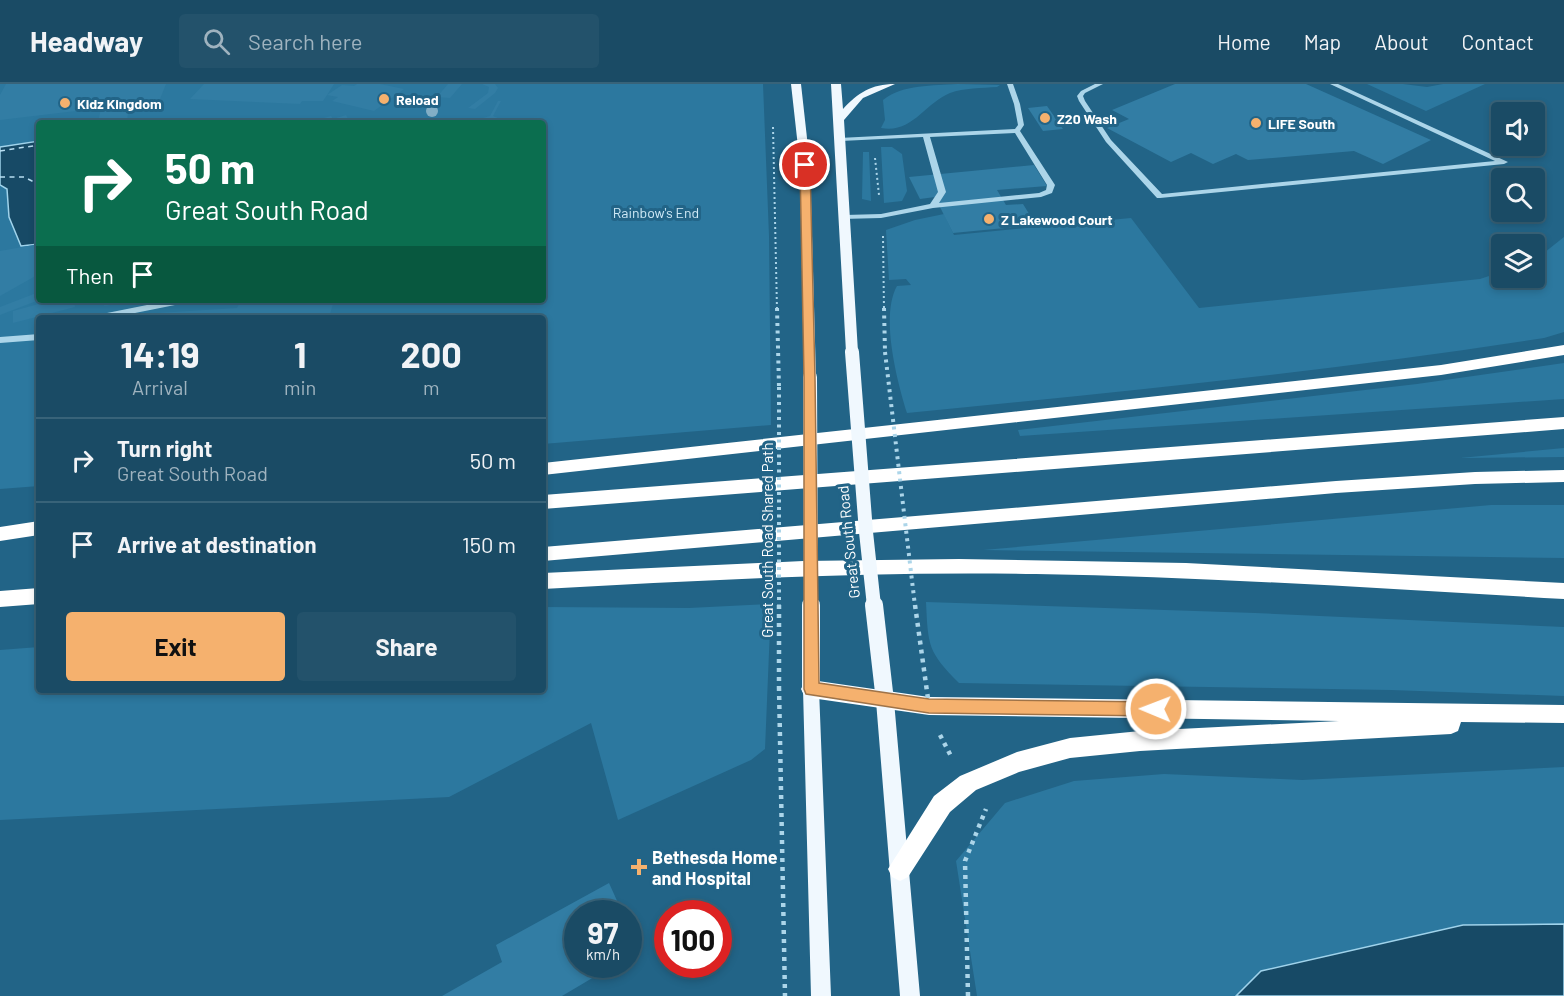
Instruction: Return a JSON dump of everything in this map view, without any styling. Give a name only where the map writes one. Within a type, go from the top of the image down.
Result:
[{"type":"highway","points":[[546,469],[1441,370],[1564,350]]},
{"type":"highway","points":[[546,501],[1564,423]]},
{"type":"highway","points":[[546,554],[1324,488],[1475,478],[1564,476]]},
{"type":"highway","points":[[0,534],[36,528]]},
{"type":"highway","points":[[0,543],[36,540]]},
{"type":"highway","points":[[546,581],[729,572],[959,566],[1191,572],[1564,591]]},
{"type":"highway","points":[[0,600],[36,598]]},
{"type":"highway","points":[[811,689],[931,711],[1564,716]]},
{"type":"highway","points":[[900,869],[942,804],[968,783],[1017,762],[1070,748],[1140,741],[1564,716]]},
{"type":"main road","points":[[796,84],[805,165],[810,377],[811,689],[821,996]]},
{"type":"main road","name":"Great South Road","points":[[836,84],[852,352],[866,532],[885,701],[910,996]]},
{"type":"main road","points":[[839,119],[860,96],[890,84]]},
{"type":"lane","points":[[1010,84],[1021,125],[1017,131]]},
{"type":"lane","points":[[1100,84],[1084,86],[1080,96],[1082,101],[1108,141],[1160,196],[1504,162],[1333,84]]},
{"type":"lane","points":[[841,139],[1017,131]]},
{"type":"lane","points":[[845,217],[881,216],[933,206],[1041,195],[1049,191],[1050,185],[1017,131]]},
{"type":"lane","points":[[926,136],[942,192],[933,206]]},
{"type":"lane","points":[[112,315],[170,303]]},
{"type":"lane","points":[[0,340],[36,337]]},
{"type":"path","name":"Great South Road Shared Path","points":[[773,121],[777,201],[779,687],[785,996]]},
{"type":"path","points":[[885,352],[922,664],[931,711]]},
{"type":"path","points":[[937,727],[945,748],[968,783],[988,803],[965,861],[968,996]]},
{"type":"green space","name":"Rainbow's End","points":[[0,84],[763,84],[769,236],[771,425],[546,444],[546,315],[36,315],[36,486],[0,489]]},
{"type":"green space","points":[[958,84],[1000,85],[950,93],[910,122],[892,129],[881,128],[885,120],[883,100],[891,95],[909,88]]},
{"type":"green space","points":[[1367,84],[1427,87],[1443,84],[1485,84],[1426,111]]},
{"type":"green space","points":[[881,147],[892,147],[902,154],[907,191],[902,201],[884,203]]},
{"type":"green space","points":[[863,152],[869,152],[871,201],[862,199]]},
{"type":"green space","points":[[944,214],[954,235],[1131,218],[1199,308],[1480,279],[1491,275],[1491,288],[1545,288],[1545,252],[1564,237],[1564,332],[1544,338],[1305,371],[907,413],[895,367],[890,314],[897,286],[911,285],[906,279],[889,280],[886,230],[915,220]]},
{"type":"green space","points":[[1564,363],[1564,399],[1020,436],[1018,430],[1417,384]]},
{"type":"green space","points":[[1564,448],[1564,457],[1460,458]]},
{"type":"green space","points":[[1491,505],[1564,505],[1564,558],[983,550]]},
{"type":"green space","points":[[926,602],[1255,613],[1564,627],[1564,696],[1391,690],[959,683],[935,655],[929,639]]},
{"type":"green space","points":[[771,604],[765,749],[751,760],[618,820],[591,723],[449,797],[0,820],[0,650],[36,647],[36,693],[546,693],[546,607],[689,608]]},
{"type":"green space","points":[[1564,767],[1564,996],[977,996],[956,861],[1005,803],[1074,781],[1164,774],[1302,780]]},
{"type":"shaded area","points":[[36,141],[36,244],[21,246],[9,217],[7,189],[0,185],[0,147]]},
{"type":"shaded area","points":[[1564,924],[1564,996],[1236,996],[1261,971],[1463,925]]},
{"type":"building","name":"Kidz Kingdom","points":[[6,84],[166,84],[160,99],[162,101],[128,113],[127,120],[99,120],[101,108],[0,120],[0,95]]},
{"type":"building","points":[[204,84],[334,84],[323,101],[302,101],[300,104],[190,99]]},
{"type":"building","points":[[380,84],[404,89],[374,111],[332,101],[338,97],[327,95],[342,85]]},
{"type":"building","points":[[448,84],[462,84],[450,98],[437,97]]},
{"type":"building","points":[[482,84],[495,84],[498,88],[475,109],[468,108],[488,93],[489,87]]},
{"type":"building","name":"LIFE South","points":[[1175,84],[1306,84],[1431,140],[1383,164],[1354,151],[1248,160],[1236,154],[1213,164],[1191,153],[1171,162],[1107,128],[1129,119],[1112,110]]},
{"type":"building","points":[[498,101],[501,101],[493,116],[500,120],[481,120],[490,116]]},
{"type":"building","name":"Z20 Wash","points":[[1047,106],[1063,129],[1043,131],[1028,108]]},
{"type":"building","points":[[346,115],[348,120],[317,120],[331,116],[333,119]]},
{"type":"building","points":[[1034,165],[1047,186],[997,190],[1006,205],[1023,204],[1036,225],[953,233],[935,197],[920,199],[909,177]]},
{"type":"building","points":[[36,245],[36,276],[0,296],[0,251]]},
{"type":"building","points":[[36,293],[36,301],[0,315],[0,307]]},
{"type":"building","points":[[42,303],[74,303],[75,307],[36,315],[36,317],[13,323],[13,311]]},
{"type":"building","points":[[105,303],[124,303],[104,306]]},
{"type":"building","points":[[240,303],[333,303],[330,315],[140,315],[141,314],[237,308]]},
{"type":"building","points":[[609,883],[617,900],[578,900]]},
{"type":"building","points":[[564,908],[564,978],[592,978],[562,996],[442,996],[502,962],[496,945]]},
{"type":"ferry route","points":[[0,151],[36,145]]},
{"type":"ferry route","points":[[0,177],[24,177],[36,183]]},
{"type":"ferry route","points":[[36,183],[36,210]]},
{"type":"place","name":"Reload","points":[[384,99]]},
{"type":"place","name":"Kidz Kingdom","points":[[65,103]]},
{"type":"place","name":"Z20 Wash","points":[[1045,118]]},
{"type":"place","name":"LIFE South","points":[[1256,123]]},
{"type":"place","name":"Z Lakewood Court","points":[[989,219]]},
{"type":"place","name":"Bethesda Home and Hospital","points":[[639,867]]},
{"type":"route","points":[[805,165],[810,377],[811,689],[929,706],[1156,709]]}]
